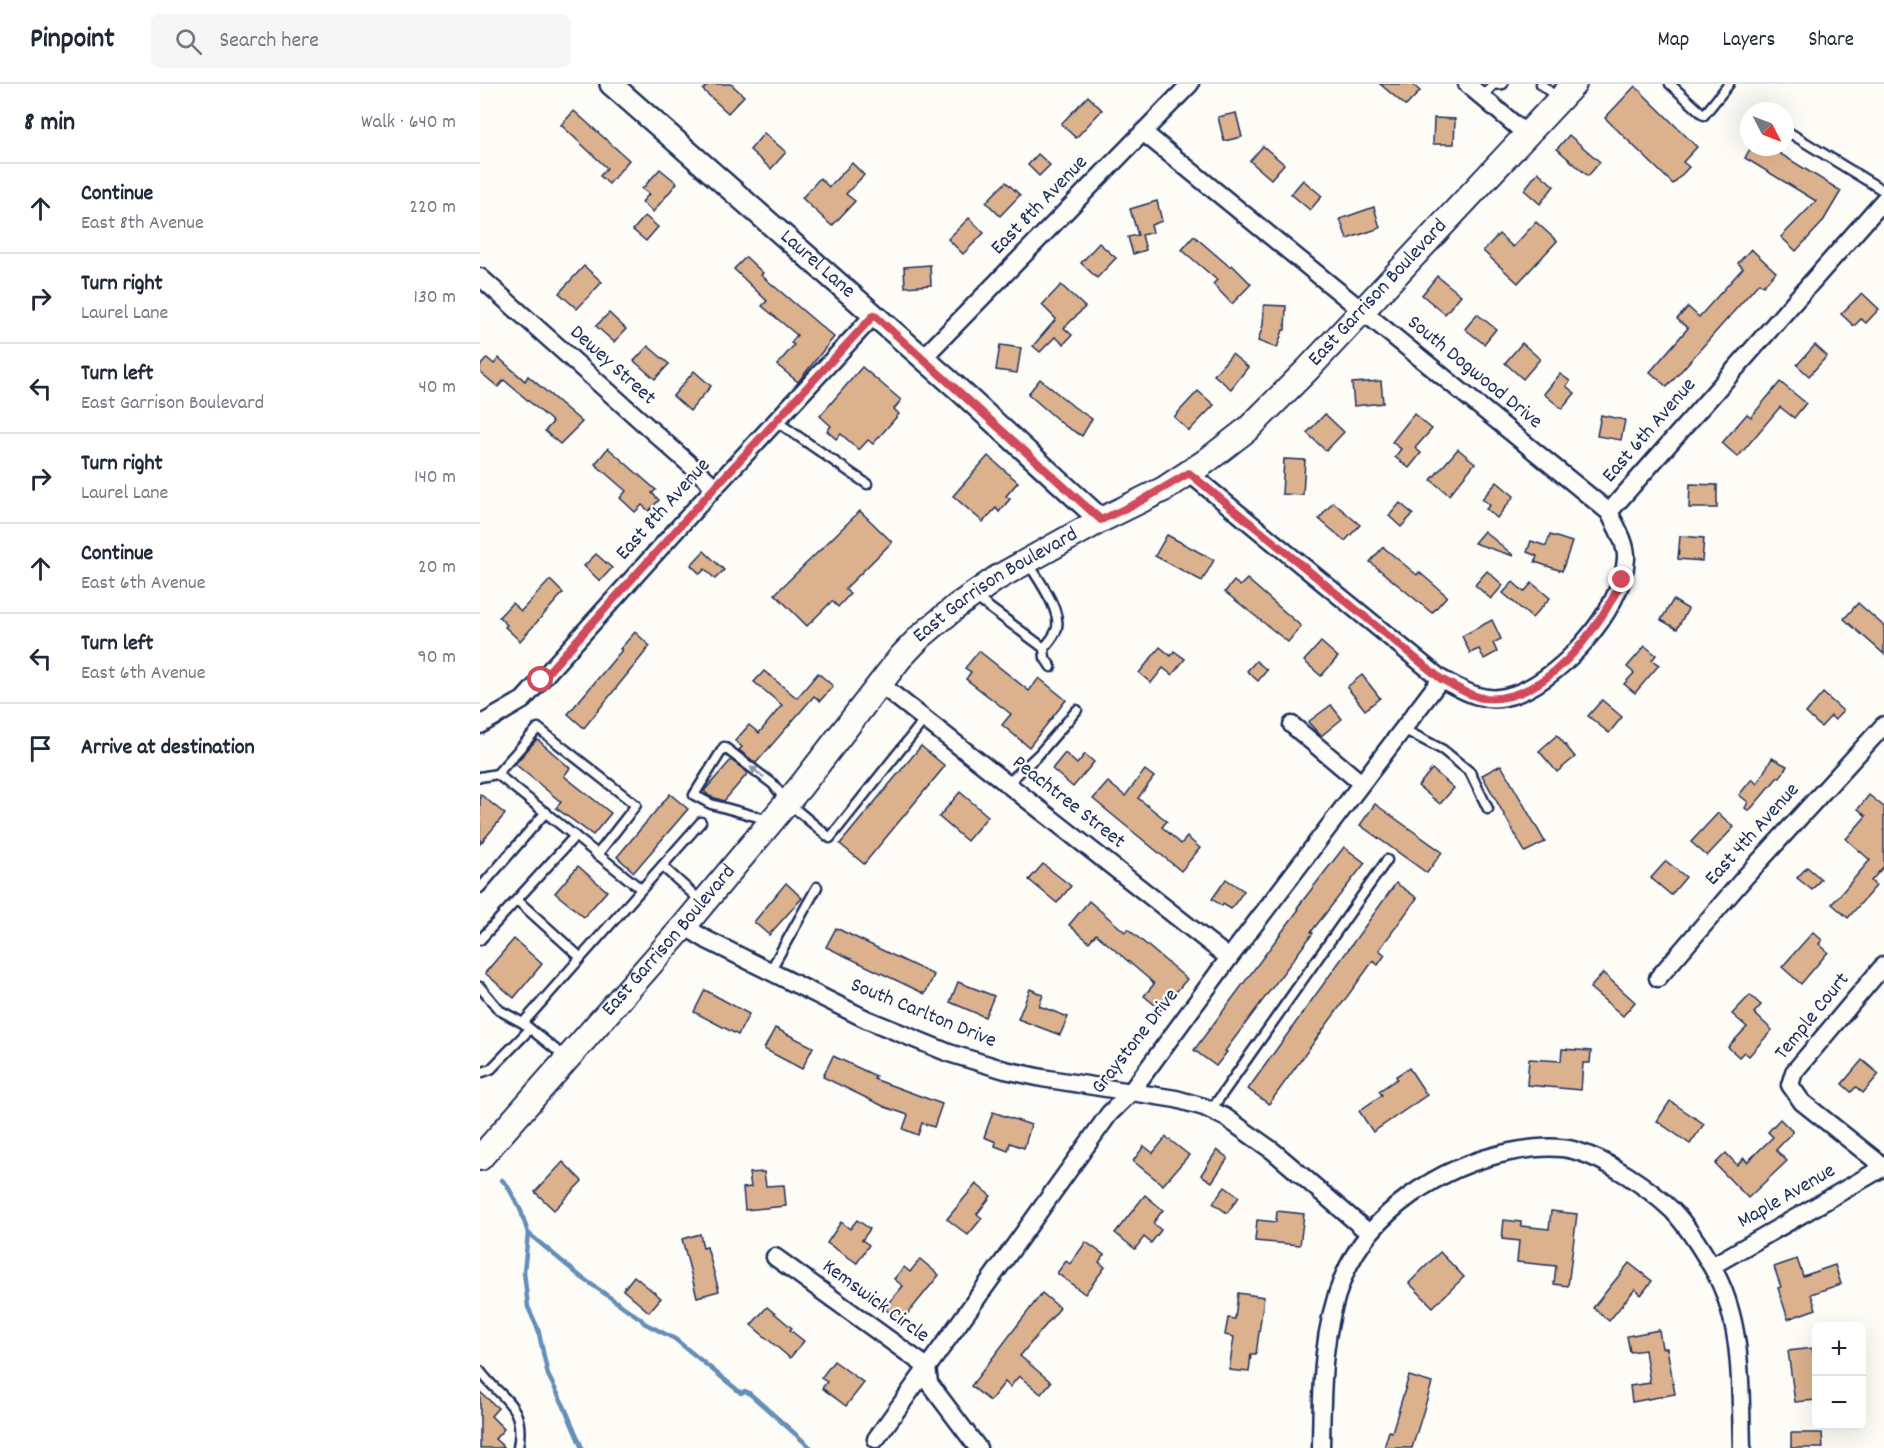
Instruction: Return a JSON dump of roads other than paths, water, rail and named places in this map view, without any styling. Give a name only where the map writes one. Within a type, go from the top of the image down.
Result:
[{"type":"main road","name":"East Garrison Boulevard","points":[[480,1158],[684,926],[920,638],[972,595],[1027,561],[1189,473],[1249,428],[1298,380],[1567,92]]},
{"type":"street","name":"Laurel Lane","points":[[611,84],[923,358],[1101,520]]},
{"type":"street","name":"East 8th Avenue","points":[[923,358],[1190,84]]},
{"type":"street","points":[[1467,84],[1490,89],[1527,135]]},
{"type":"street","name":"South Dogwood Drive","points":[[1143,132],[1609,512]]},
{"type":"street","name":"East 6th Avenue","points":[[1441,679],[1480,698],[1505,698],[1527,689],[1548,676],[1567,660],[1599,624],[1622,580],[1626,557],[1620,534],[1609,512],[1884,200]]},
{"type":"street","name":"Dewey Street","points":[[480,278],[715,487]]},
{"type":"street","name":"East 8th Avenue","points":[[480,725],[523,700],[874,315]]},
{"type":"street","points":[[1189,473],[1441,679]]},
{"type":"street","name":"Graystone Drive","points":[[876,1439],[1108,1114],[1130,1093],[1229,958],[1441,679]]},
{"type":"street","name":"Peachtree Street","points":[[880,684],[1229,958]]},
{"type":"street","points":[[1292,725],[1361,783]]},
{"type":"street","name":"East 4th Avenue","points":[[1658,978],[1746,876],[1884,725]]},
{"type":"street","name":"South Carlton Drive","points":[[684,926],[707,940],[866,1019],[949,1053],[1015,1072],[1176,1099],[1211,1110],[1273,1150],[1369,1233]]},
{"type":"street","name":"Temple Court","points":[[1884,965],[1794,1072],[1790,1084],[1802,1102],[1884,1167]]},
{"type":"street","points":[[1321,1448],[1327,1329],[1343,1276],[1369,1233],[1411,1194],[1452,1170],[1475,1161],[1522,1150],[1547,1148],[1571,1150],[1593,1157],[1615,1168],[1656,1196],[1674,1212],[1712,1266],[1732,1313],[1739,1372],[1742,1448]]},
{"type":"street","name":"Maple Avenue","points":[[1712,1266],[1884,1167]]},
{"type":"street","name":"Kemswick Circle","points":[[775,1257],[927,1367],[929,1383],[978,1448]]},
{"type":"lane","points":[[1490,89],[1503,84]]},
{"type":"lane","points":[[1541,84],[1567,92]]},
{"type":"lane","points":[[1670,84],[1704,115],[1729,84]]},
{"type":"lane","points":[[1794,136],[1884,191]]},
{"type":"lane","points":[[776,421],[867,484]]},
{"type":"lane","points":[[1027,561],[1049,598],[1056,615],[1058,627],[1044,648],[1045,658],[1051,668]]},
{"type":"lane","points":[[972,595],[1044,648]]},
{"type":"lane","points":[[1007,784],[1039,754],[1077,710]]},
{"type":"lane","points":[[771,821],[711,804],[694,795],[724,747],[773,784],[787,802],[830,838],[925,719]]},
{"type":"lane","points":[[480,777],[497,774],[538,728],[636,805],[597,855]]},
{"type":"lane","points":[[1402,729],[1443,750],[1470,772],[1488,809]]},
{"type":"lane","points":[[497,774],[641,889]]},
{"type":"lane","points":[[480,888],[546,812]]},
{"type":"lane","points":[[480,1073],[491,1069],[580,957],[701,822]]},
{"type":"lane","points":[[480,940],[575,836]]},
{"type":"lane","points":[[1211,1110],[1388,860]]},
{"type":"lane","points":[[662,866],[703,903]]},
{"type":"lane","points":[[770,971],[817,887]]},
{"type":"lane","points":[[517,900],[580,957]]},
{"type":"lane","points":[[480,987],[499,1010],[527,1026],[568,1059]]},
{"type":"lane","points":[[480,1371],[517,1414],[521,1430],[518,1448]]},
{"type":"waterway","points":[[502,1180],[521,1211],[528,1233],[524,1272],[528,1307],[538,1329],[548,1375],[582,1448]]},
{"type":"waterway","points":[[528,1233],[581,1277],[644,1323],[675,1339],[741,1393],[745,1391],[749,1393],[811,1448]]}]
